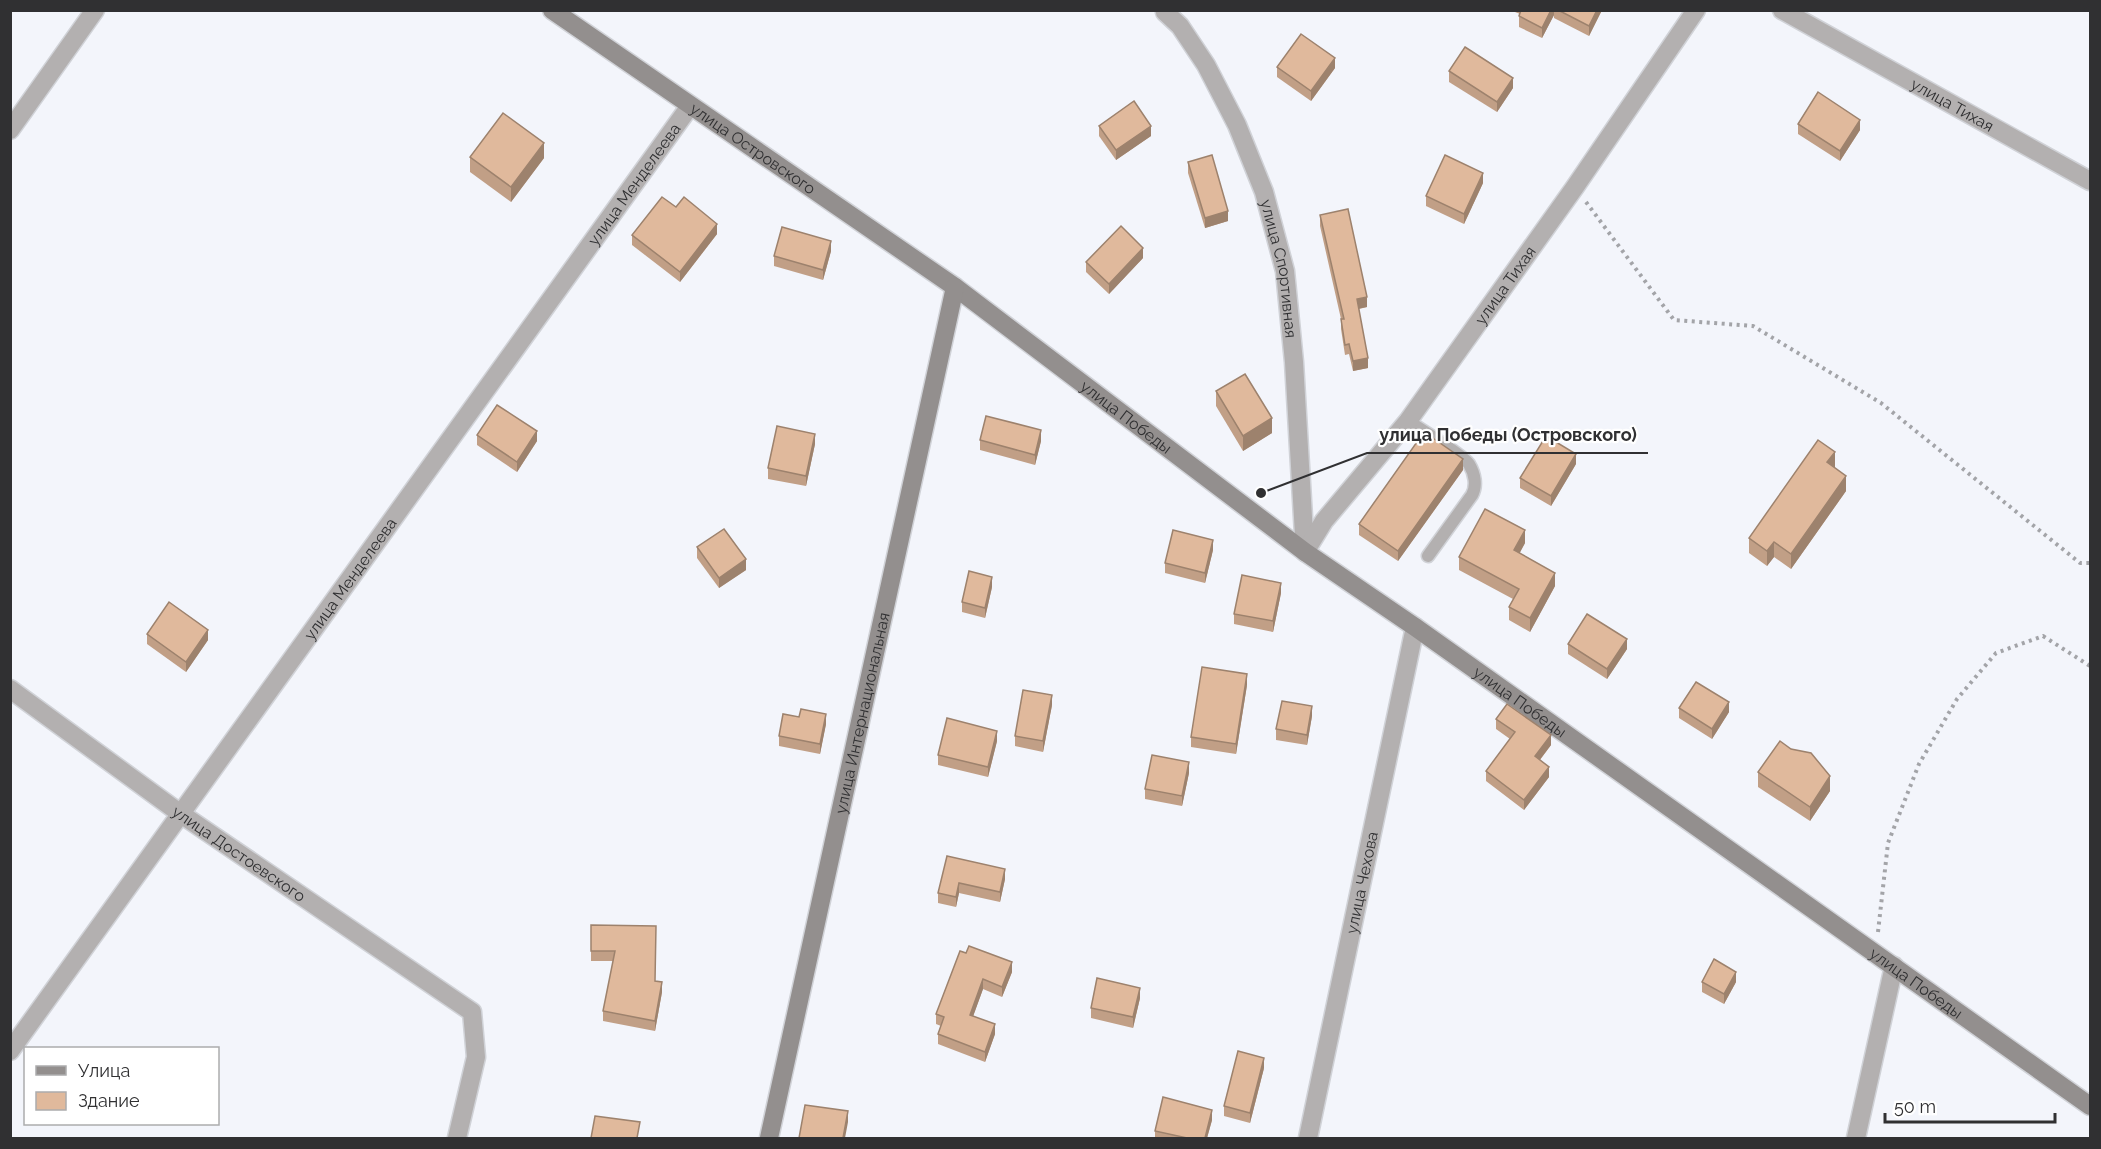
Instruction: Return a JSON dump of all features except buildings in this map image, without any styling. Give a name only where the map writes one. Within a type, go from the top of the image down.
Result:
[{"type":"main road","name":"улица Островского","points":[[552,10],[955,287]]},
{"type":"main road","name":"улица Победы","points":[[955,287],[1305,552],[1415,627],[2091,1106]]},
{"type":"main road","name":"улица Интернациональная","points":[[769,1138],[955,287]]},
{"type":"street","points":[[10,130],[95,10]]},
{"type":"street","name":"улица Тихая","points":[[1305,552],[1324,521],[1408,421],[1575,187],[1696,10]]},
{"type":"street","name":"улица Тихая","points":[[1782,10],[2091,181]]},
{"type":"street","name":"улица Спортивная","points":[[1164,11],[1180,26],[1206,65],[1237,125],[1264,192],[1285,271],[1294,362],[1305,552]]},
{"type":"street","name":"улица Менделеева","points":[[10,1052],[690,106]]},
{"type":"street","name":"улица Чехова","points":[[1308,1138],[1415,627]]},
{"type":"street","name":"улица Достоевского","points":[[10,689],[181,814],[472,1012],[476,1057],[457,1138]]},
{"type":"street","points":[[1856,1138],[1894,966]]},
{"type":"lane","points":[[1408,421],[1468,462],[1474,474],[1475,489],[1472,495],[1428,556]]},
{"type":"path","points":[[1575,187],[1674,320],[1753,326],[1881,403],[2080,563],[2091,562]]},
{"type":"path","points":[[1876,953],[1888,843],[1919,764],[1957,699],[1996,653],[2043,636],[2091,666]]},
{"type":"place","name":"улица Победы (Островского)","points":[[1261,493]]}]
